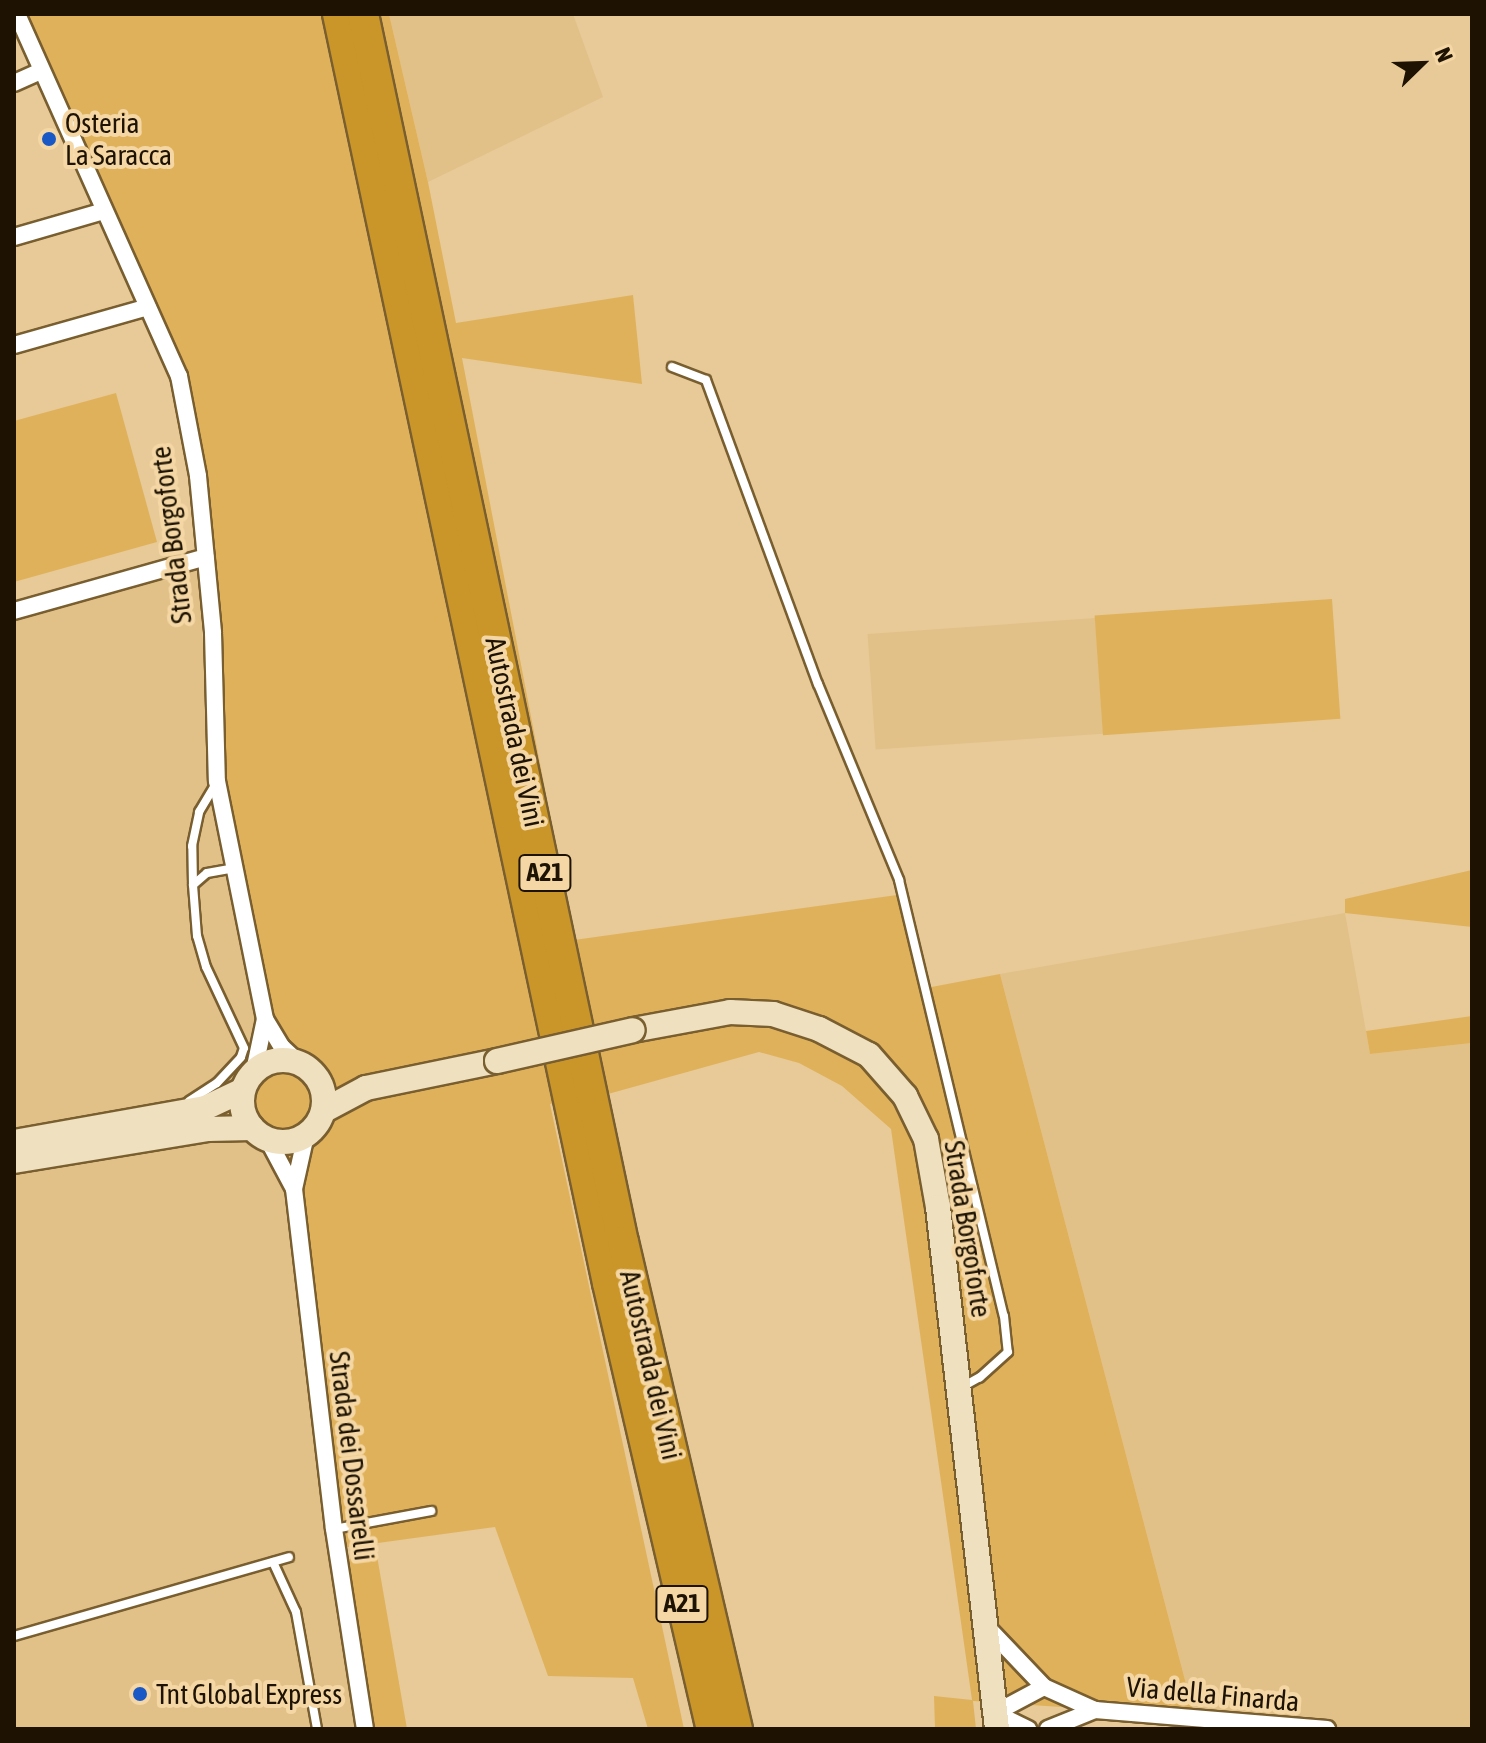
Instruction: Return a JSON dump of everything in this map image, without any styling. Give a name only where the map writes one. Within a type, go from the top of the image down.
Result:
[{"type":"highway","name":"Autostrada dei Vini","points":[[338,14],[503,797],[652,1479],[712,1729]]},
{"type":"highway","name":"Autostrada dei Vini","points":[[363,14],[623,1242],[737,1729]]},
{"type":"highway","points":[[652,1479],[675,1641],[697,1729]]},
{"type":"main road","name":"Strada Borgoforte","points":[[366,1088],[730,1012],[773,1014],[819,1029],[869,1055],[905,1096],[926,1139],[938,1207],[960,1388],[996,1721]]},
{"type":"main road","points":[[14,1142],[205,1108],[273,1060],[298,1062],[318,1078],[366,1088]]},
{"type":"main road","points":[[318,1078],[324,1094],[323,1111]]},
{"type":"main road","points":[[248,1080],[243,1110],[260,1134]]},
{"type":"main road","points":[[14,1161],[208,1129],[260,1134],[288,1142],[306,1135],[323,1111],[366,1088]]},
{"type":"street","name":"Strada Borgoforte","points":[[17,14],[179,376],[198,476],[206,557],[213,633],[217,781],[265,1019],[282,1047],[298,1062]]},
{"type":"street","points":[[14,83],[41,71]]},
{"type":"street","points":[[14,237],[104,211]]},
{"type":"street","points":[[14,345],[148,307]]},
{"type":"street","points":[[14,611],[206,557]]},
{"type":"street","name":"Strada Borgoforte","points":[[248,1080],[265,1019]]},
{"type":"street","name":"Strada dei Dossarelli","points":[[260,1134],[294,1189]]},
{"type":"street","name":"Strada dei Dossarelli","points":[[306,1135],[294,1189],[334,1529],[365,1729]]},
{"type":"street","points":[[984,1623],[1044,1687],[1095,1710]]},
{"type":"street","points":[[996,1721],[1044,1687]]},
{"type":"street","points":[[1048,1729],[1095,1710]]},
{"type":"street","name":"Via della Finarda","points":[[1095,1710],[1327,1729]]},
{"type":"street","points":[[996,1721],[1028,1729]]},
{"type":"lane","points":[[672,367],[706,380],[818,684],[899,880],[1004,1316],[1008,1352],[980,1377],[960,1388]]},
{"type":"lane","points":[[163,1115],[217,1083],[241,1057],[241,1041],[221,1005],[197,936],[192,846],[199,812],[217,781]]},
{"type":"lane","points":[[193,885],[207,873],[235,867]]},
{"type":"lane","points":[[334,1529],[431,1511]]},
{"type":"lane","points":[[14,1636],[289,1557]]},
{"type":"lane","points":[[273,1562],[296,1612],[317,1729]]},
{"type":"shaded area","points":[[19,14],[389,14],[428,182],[456,323],[633,295],[642,384],[462,358],[574,940],[897,895],[921,989],[1000,974],[1196,1722],[1136,1712],[973,1701],[976,1729],[935,1729],[934,1696],[972,1700],[891,1129],[842,1086],[799,1063],[759,1052],[608,1094],[550,1104],[684,1729],[648,1729],[633,1678],[548,1676],[495,1527],[334,1549],[292,1219],[276,1165],[251,1141],[235,1110],[243,1072],[257,1050],[257,971],[216,784],[202,558],[179,375]]},
{"type":"shaded area","points":[[389,14],[573,14],[603,97],[428,182]]},
{"type":"shaded area","points":[[116,393],[157,542],[14,582],[14,421]]},
{"type":"shaded area","points":[[202,558],[202,633],[216,784],[257,971],[276,1165],[292,1219],[363,1729],[14,1729],[14,610]]},
{"type":"shaded area","points":[[1332,599],[1340,719],[1103,735],[1095,616]]},
{"type":"shaded area","points":[[1095,618],[1103,734],[876,750],[868,634]]},
{"type":"shaded area","points":[[1472,870],[1472,927],[1345,913],[1345,899]]},
{"type":"shaded area","points":[[1345,913],[1370,1054],[1472,1043],[1472,1729],[1293,1729],[1196,1722],[1000,974]]},
{"type":"shaded area","points":[[1472,1016],[1472,1043],[1370,1054],[1366,1031]]},
{"type":"shaded area","points":[[377,1556],[407,1729],[361,1729],[337,1560]]},
{"type":"place","name":"Osteria La Saracca","points":[[49,139]]},
{"type":"place","name":"Tnt Global Express","points":[[140,1694]]}]
